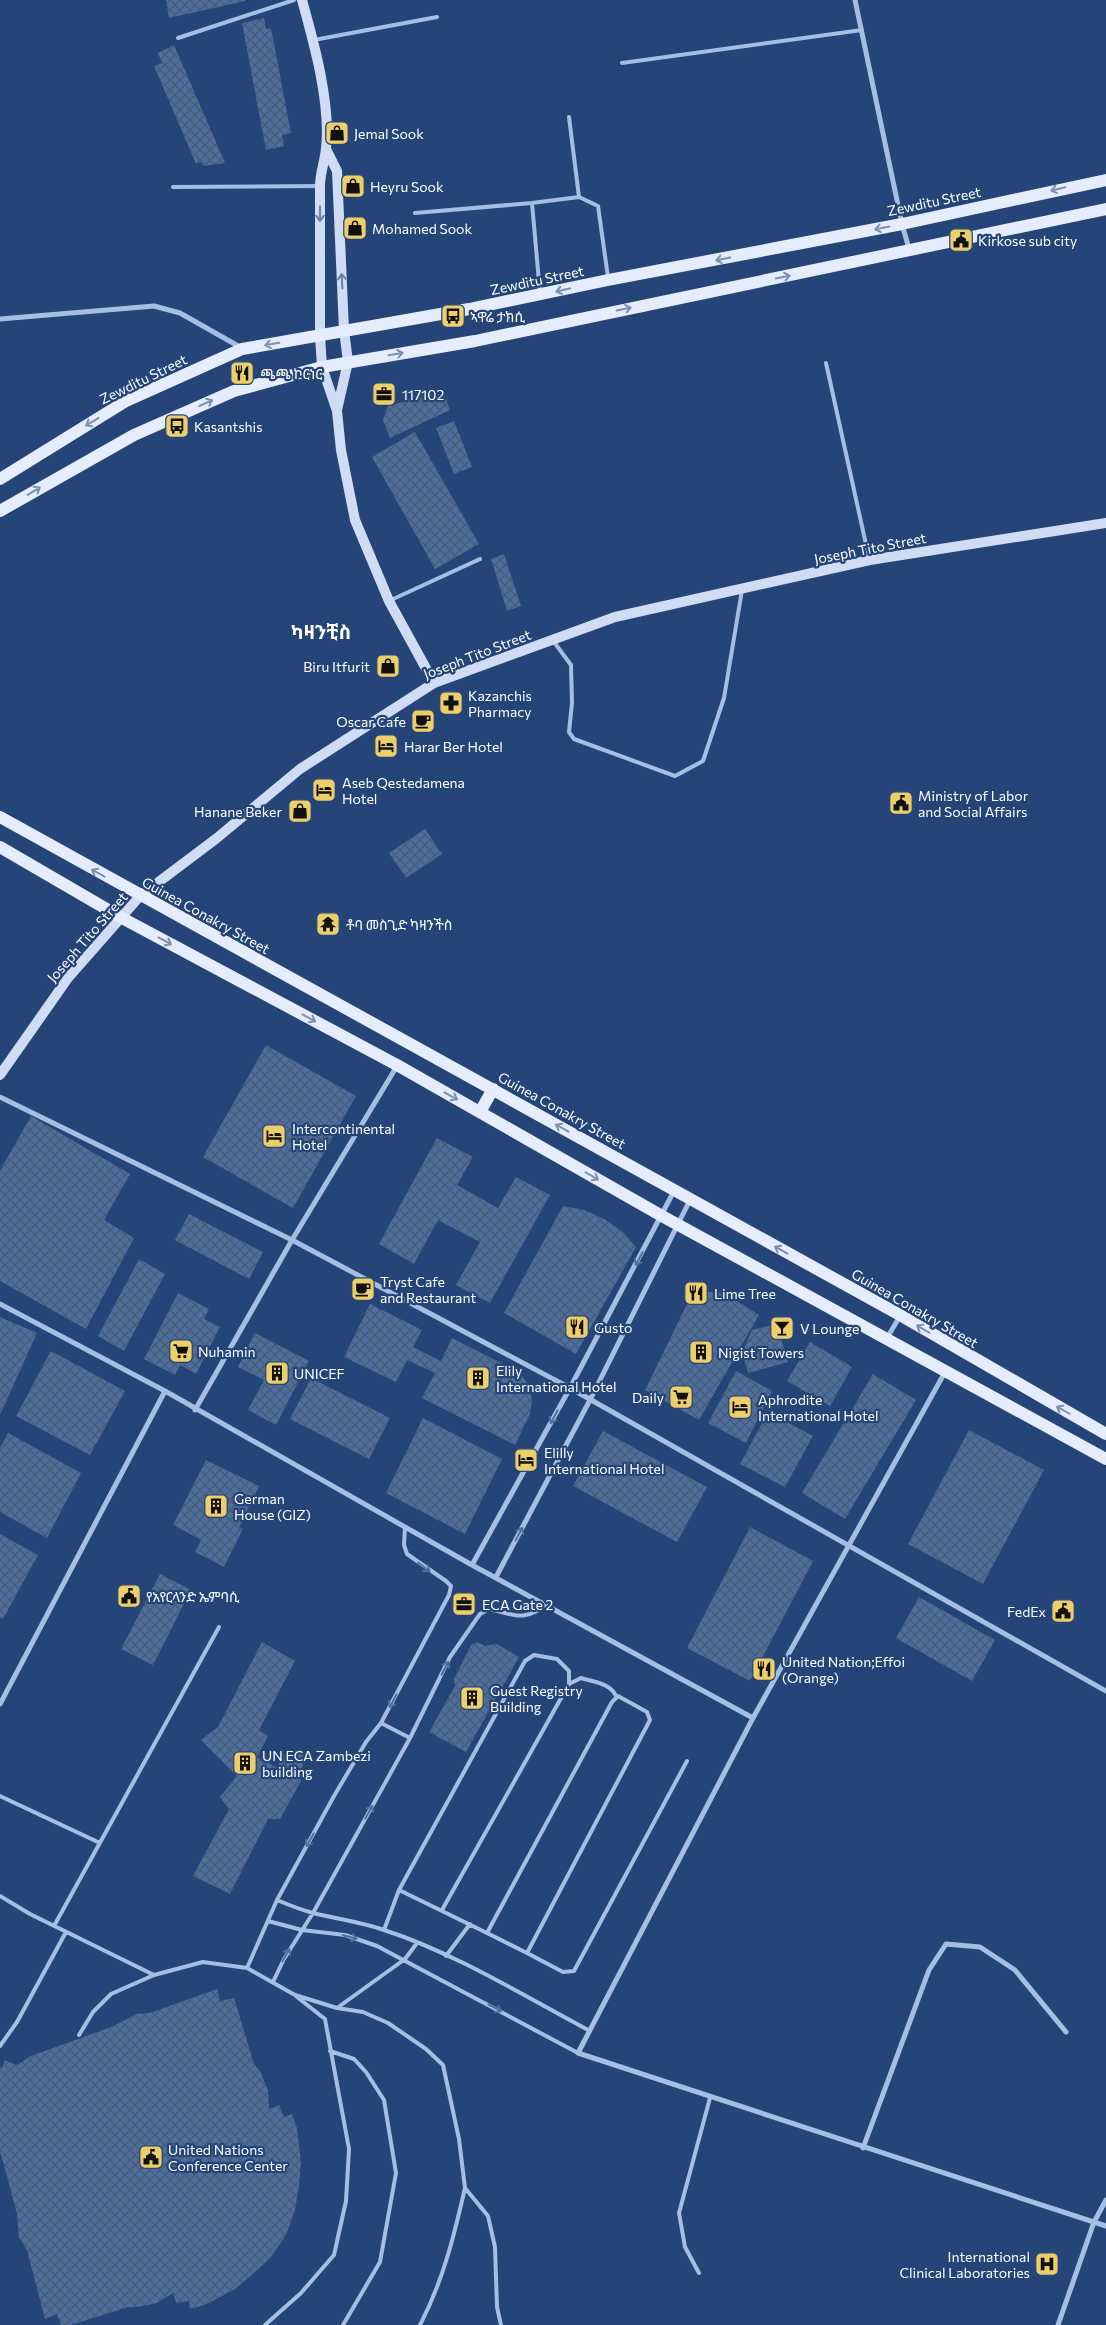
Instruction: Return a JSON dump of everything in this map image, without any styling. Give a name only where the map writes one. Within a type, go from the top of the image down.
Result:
[{"type":"main road","points":[[302,0],[313,40],[326,114],[326,148],[320,171],[320,336],[322,367],[337,411],[340,450],[355,520],[389,601],[434,683]]},
{"type":"main road","points":[[326,148],[337,171],[344,330],[348,362],[337,411]]},
{"type":"main road","name":"Zewditu Street","points":[[0,479],[126,401],[242,349],[540,295],[608,280],[902,224],[1106,180]]},
{"type":"main road","points":[[0,511],[134,435],[234,391],[322,367],[475,341],[716,290],[910,252],[1106,209]]},
{"type":"main road","name":"Joseph Tito Street","points":[[0,1075],[68,978],[140,896],[217,838],[300,769],[434,683],[615,616],[870,560],[1106,524]]},
{"type":"main road","name":"Guinea Conakry Street","points":[[0,818],[900,1315],[1106,1434]]},
{"type":"main road","points":[[0,847],[122,918],[397,1065],[662,1216],[1106,1459]]},
{"type":"main road","points":[[480,1112],[493,1089]]},
{"type":"street","points":[[855,0],[902,224],[910,252]]},
{"type":"street","points":[[0,318],[154,306],[180,313],[242,349]]},
{"type":"street","points":[[195,1410],[292,1240],[397,1065]]},
{"type":"street","points":[[0,1097],[292,1240],[570,1388],[1106,1691]]},
{"type":"street","points":[[472,1565],[570,1388],[674,1191]]},
{"type":"street","points":[[496,1577],[590,1400],[690,1200]]},
{"type":"street","points":[[0,1304],[165,1391],[195,1410],[472,1565],[753,1718]]},
{"type":"street","points":[[887,1338],[900,1315]]},
{"type":"street","points":[[946,1371],[753,1718],[578,2053],[710,2098],[1106,2226]]},
{"type":"street","points":[[0,1704],[165,1391]]},
{"type":"street","points":[[863,2148],[929,1970],[946,1944],[980,1947],[1015,1970],[1066,2032]]},
{"type":"street","points":[[1058,2325],[1094,2222],[1106,2200]]},
{"type":"lane","points":[[178,38],[294,0]]},
{"type":"lane","points":[[313,40],[437,16]]},
{"type":"lane","points":[[622,63],[862,30]]},
{"type":"lane","points":[[569,117],[578,197]]},
{"type":"lane","points":[[173,187],[320,186]]},
{"type":"lane","points":[[415,213],[578,197],[598,206],[608,280]]},
{"type":"lane","points":[[532,203],[540,295]]},
{"type":"lane","points":[[826,363],[870,560]]},
{"type":"lane","points":[[389,601],[480,559]]},
{"type":"lane","points":[[552,640],[571,665],[572,703],[569,732],[574,739],[675,776],[703,760],[724,698],[742,588]]},
{"type":"lane","points":[[247,1968],[277,1900],[338,1789],[366,1742],[381,1722],[449,1595],[451,1586],[407,1554],[404,1545],[405,1527]]},
{"type":"lane","points":[[273,1982],[284,1959],[313,1913],[410,1738],[450,1658],[480,1614],[489,1609],[523,1617],[531,1616],[547,1605]]},
{"type":"lane","points":[[54,1926],[219,1627]]},
{"type":"lane","points":[[384,1930],[399,1890],[525,1661],[534,1655],[557,1659],[569,1671],[569,1684],[442,1910]]},
{"type":"lane","points":[[527,1953],[650,1720],[647,1712],[616,1696],[607,1686],[581,1678],[569,1684]]},
{"type":"lane","points":[[487,1933],[616,1696]]},
{"type":"lane","points":[[381,1722],[410,1738]]},
{"type":"lane","points":[[399,1890],[563,1972],[574,1971],[687,1761]]},
{"type":"lane","points":[[0,1796],[100,1843]]},
{"type":"lane","points":[[0,1896],[54,1926],[154,1975]]},
{"type":"lane","points":[[277,1900],[313,1913],[339,1917],[384,1930],[417,1943],[446,1956],[590,2031]]},
{"type":"lane","points":[[268,1921],[302,1930],[344,1935],[377,1946],[405,1959],[578,2053]]},
{"type":"lane","points":[[446,1956],[470,1924]]},
{"type":"lane","points":[[0,2046],[16,2022],[66,1932]]},
{"type":"lane","points":[[337,2008],[405,1959],[417,1943]]},
{"type":"lane","points":[[79,2035],[93,2012],[111,1994],[154,1975],[203,1962],[247,1968],[295,1995],[325,2019],[349,2149],[344,2210],[334,2255],[301,2293],[265,2325]]},
{"type":"lane","points":[[295,1995],[337,2008],[363,2012],[388,2023],[426,2049],[443,2065],[459,2139],[465,2188],[448,2258],[435,2296],[420,2325]]},
{"type":"lane","points":[[330,2051],[354,2059],[366,2072],[384,2100],[396,2173],[380,2262],[343,2325]]},
{"type":"lane","points":[[699,2273],[685,2247],[680,2213],[710,2098]]},
{"type":"lane","points":[[465,2188],[488,2216],[495,2247],[497,2307],[501,2325]]},
{"type":"building","points":[[166,0],[245,0],[245,1],[169,18]]},
{"type":"building","points":[[264,18],[266,29],[271,28],[291,133],[282,135],[284,146],[266,150],[242,23]]},
{"type":"building","points":[[174,45],[225,163],[204,166],[201,162],[196,164],[154,66],[162,63],[158,53]]},
{"type":"building","points":[[443,391],[450,410],[390,438],[383,420],[388,406]]},
{"type":"building","points":[[454,421],[472,467],[454,474],[436,428]]},
{"type":"building","points":[[415,432],[479,544],[435,569],[372,457]]},
{"type":"building","points":[[504,554],[521,606],[507,611],[491,559]]},
{"type":"building","points":[[425,829],[442,854],[406,878],[389,853]]},
{"type":"building","name":"Intercontinental Hotel","points":[[266,1045],[356,1096],[293,1208],[203,1157]]},
{"type":"building","points":[[31,1116],[130,1174],[104,1220],[134,1238],[86,1329],[0,1281],[0,1171]]},
{"type":"building","points":[[437,1138],[473,1157],[457,1185],[498,1208],[516,1177],[550,1195],[490,1303],[456,1285],[480,1242],[438,1220],[414,1264],[379,1244]]},
{"type":"building","points":[[563,1206],[584,1210],[604,1219],[623,1232],[636,1247],[576,1354],[504,1313]]},
{"type":"building","points":[[189,1214],[263,1252],[249,1279],[175,1240]]},
{"type":"building","points":[[139,1259],[165,1274],[124,1351],[98,1336]]},
{"type":"building","name":"Nigist Towers","points":[[706,1292],[718,1292],[729,1296],[759,1315],[699,1420],[645,1390],[688,1302],[695,1296]]},
{"type":"building","points":[[178,1293],[209,1309],[204,1319],[220,1327],[196,1374],[180,1365],[175,1375],[144,1359]]},
{"type":"building","name":"Elily International Hotel","points":[[370,1304],[422,1330],[413,1347],[441,1361],[452,1338],[519,1372],[528,1384],[532,1399],[530,1414],[515,1445],[422,1398],[435,1373],[407,1360],[396,1382],[344,1357]]},
{"type":"building","points":[[0,1317],[37,1333],[0,1415]]},
{"type":"building","points":[[777,1324],[788,1362],[748,1373],[742,1352],[752,1330]]},
{"type":"building","name":"UNICEF","points":[[255,1333],[309,1361],[276,1425],[248,1410],[264,1380],[238,1367]]},
{"type":"building","points":[[810,1342],[852,1367],[830,1406],[787,1381]]},
{"type":"building","points":[[51,1351],[125,1391],[90,1455],[16,1416]]},
{"type":"building","name":"Aphrodite International Hotel","points":[[736,1371],[772,1391],[746,1443],[708,1423]]},
{"type":"building","points":[[873,1374],[916,1400],[845,1519],[802,1493]]},
{"type":"building","points":[[311,1378],[390,1418],[369,1459],[290,1419]]},
{"type":"building","points":[[768,1412],[813,1436],[785,1487],[740,1464]]},
{"type":"building","points":[[423,1418],[502,1459],[465,1534],[386,1493]]},
{"type":"building","points":[[969,1430],[1044,1470],[983,1584],[908,1544]]},
{"type":"building","points":[[603,1431],[707,1487],[677,1542],[573,1486]]},
{"type":"building","points":[[8,1433],[81,1473],[47,1538],[0,1512],[0,1448]]},
{"type":"building","name":"German House (GIZ)","points":[[206,1460],[259,1486],[239,1527],[243,1529],[224,1567],[195,1552],[201,1540],[173,1525]]},
{"type":"building","points":[[750,1527],[813,1561],[750,1681],[687,1648]]},
{"type":"building","points":[[0,1534],[38,1555],[3,1619],[0,1618]]},
{"type":"building","points":[[160,1574],[191,1590],[153,1665],[121,1649]]},
{"type":"building","points":[[919,1597],[995,1640],[972,1681],[896,1638]]},
{"type":"building","name":"UN ECA Zambezi building","points":[[262,1642],[295,1661],[259,1730],[268,1736],[257,1757],[277,1768],[283,1754],[304,1752],[301,1781],[280,1819],[268,1819],[230,1894],[193,1876],[229,1809],[220,1797],[237,1776],[201,1740],[218,1727]]},
{"type":"building","name":"Guest Registry Building","points":[[477,1642],[485,1646],[497,1644],[519,1657],[466,1752],[429,1732],[455,1686],[454,1679],[471,1645]]},
{"type":"building","name":"United Nations Conference Center","points":[[217,1989],[220,2001],[234,1998],[254,2064],[260,2071],[268,2090],[269,2109],[279,2105],[284,2117],[292,2114],[297,2128],[301,2162],[299,2186],[295,2210],[286,2235],[271,2257],[253,2274],[235,2289],[205,2305],[190,2309],[189,2301],[176,2303],[173,2293],[157,2303],[128,2307],[71,2325],[61,2325],[57,2314],[45,2319],[27,2250],[19,2238],[17,2214],[0,2151],[0,2067],[2,2068],[5,2060],[17,2065],[31,2056],[114,2026],[136,2014],[150,2013]]},
{"type":"place","name":"Jemal Sook","points":[[337,133]]},
{"type":"place","name":"Heyru Sook","points":[[353,186]]},
{"type":"place","name":"Mohamed Sook","points":[[355,228]]},
{"type":"place","name":"Kirkose sub city","points":[[961,240]]},
{"type":"place","name":"ኣዋሬ ታክሲ","points":[[453,316]]},
{"type":"place","name":"ጫጫ ኮርነር","points":[[242,373]]},
{"type":"place","name":"117102","points":[[384,394]]},
{"type":"place","name":"Kasantshis","points":[[177,426]]},
{"type":"place","name":"Biru Itfurit","points":[[388,666]]},
{"type":"place","name":"Kazanchis Pharmacy","points":[[451,703]]},
{"type":"place","name":"Oscar Cafe","points":[[423,721]]},
{"type":"place","name":"Harar Ber Hotel","points":[[386,746]]},
{"type":"place","name":"Aseb Qestedamena Hotel","points":[[324,790]]},
{"type":"place","name":"Ministry of Labor and Social Affairs","points":[[901,803]]},
{"type":"place","name":"Hanane Beker","points":[[300,811]]},
{"type":"place","name":"ቶባ መስጊድ ካዛንችስ","points":[[328,924]]},
{"type":"place","name":"Intercontinental Hotel","points":[[274,1136]]},
{"type":"place","name":"Tryst Cafe and Restaurant","points":[[363,1289]]},
{"type":"place","name":"Lime Tree","points":[[696,1293]]},
{"type":"place","name":"Gusto","points":[[577,1327]]},
{"type":"place","name":"V Lounge","points":[[782,1328]]},
{"type":"place","name":"Nuhamin","points":[[181,1351]]},
{"type":"place","name":"Nigist Towers","points":[[701,1352]]},
{"type":"place","name":"UNICEF","points":[[277,1373]]},
{"type":"place","name":"Elily International Hotel","points":[[478,1378]]},
{"type":"place","name":"Daily","points":[[681,1397]]},
{"type":"place","name":"Aphrodite International Hotel","points":[[740,1407]]},
{"type":"place","name":"Elilly International Hotel","points":[[526,1460]]},
{"type":"place","name":"German House (GIZ)","points":[[216,1506]]},
{"type":"place","name":"የአየርላንድ ኤምባሲ","points":[[129,1596]]},
{"type":"place","name":"ECA Gate 2","points":[[464,1604]]},
{"type":"place","name":"FedEx","points":[[1063,1611]]},
{"type":"place","name":"United Nation;Effoi (Orange)","points":[[764,1669]]},
{"type":"place","name":"Guest Registry Building","points":[[472,1698]]},
{"type":"place","name":"UN ECA Zambezi building","points":[[245,1763]]},
{"type":"place","name":"United Nations Conference Center","points":[[151,2157]]},
{"type":"place","name":"International Clinical Laboratories","points":[[1047,2264]]},
{"type":"district","name":"ካዛንቺስ","points":[[321,631]]}]
